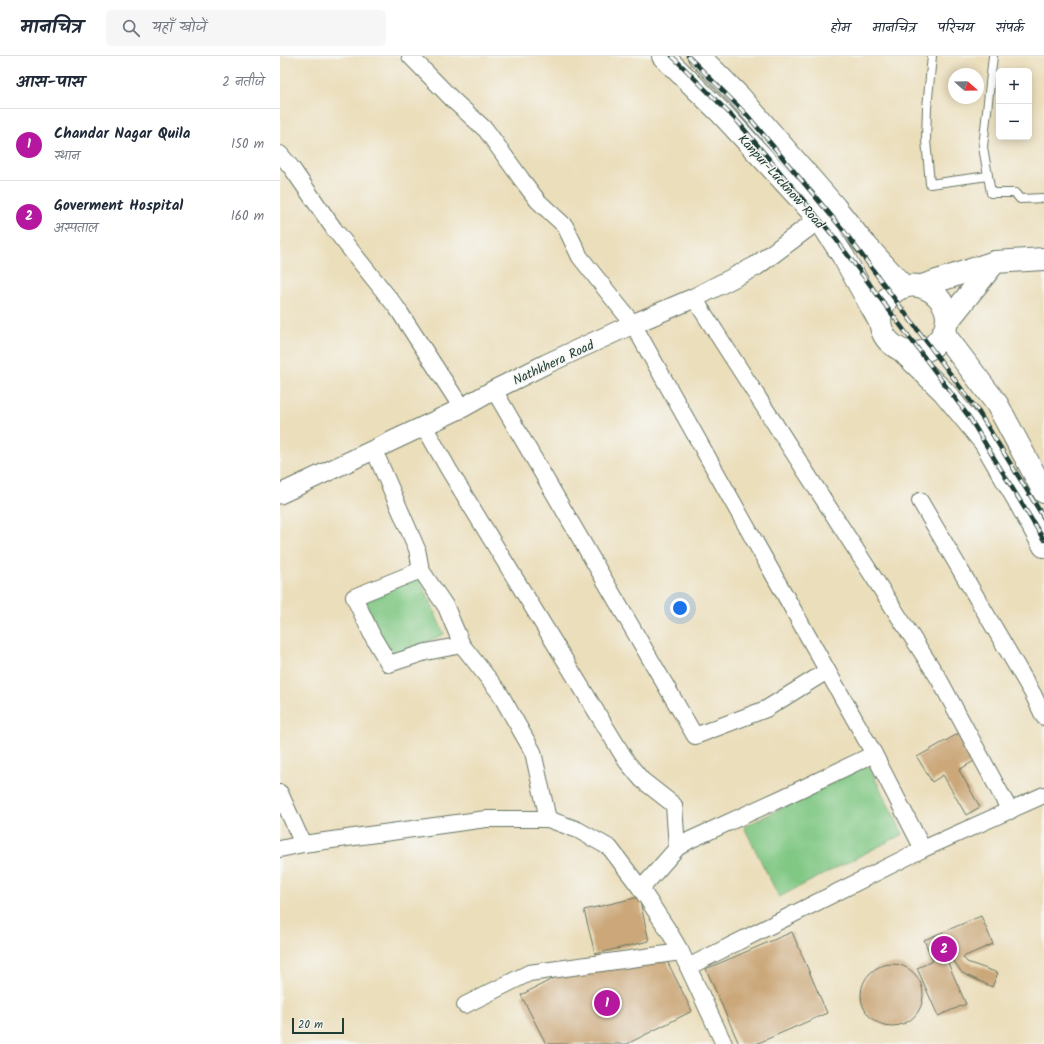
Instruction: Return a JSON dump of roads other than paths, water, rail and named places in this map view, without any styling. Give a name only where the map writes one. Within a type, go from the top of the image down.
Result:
[{"type":"main road","name":"Kanpur-Lucknow Road","points":[[663,56],[722,114],[819,219],[843,256],[880,322]]},
{"type":"main road","name":"Kanpur-Lucknow Road","points":[[698,56],[740,97],[835,207],[861,240],[913,287]]},
{"type":"main road","points":[[995,262],[945,328],[938,342],[921,352],[911,353],[901,350],[889,342],[882,330],[880,313],[883,304],[889,296],[896,291],[995,262],[1044,259]]},
{"type":"main road","points":[[913,287],[933,291],[941,300],[946,311],[945,328],[997,404],[1044,492]]},
{"type":"main road","points":[[901,350],[944,392],[985,442],[1044,546]]},
{"type":"street","points":[[410,56],[454,101],[486,130],[538,201],[565,226],[580,256],[633,324],[874,754],[923,849]]},
{"type":"street","points":[[280,154],[291,167],[334,229],[397,308],[462,408]]},
{"type":"street","name":"Nathkhera Road","points":[[280,494],[462,408],[546,364],[694,298],[756,266],[819,219]]},
{"type":"street","points":[[694,298],[939,680],[1010,811]]},
{"type":"street","points":[[494,390],[695,736],[766,709],[827,670]]},
{"type":"street","points":[[424,426],[457,483],[627,762],[642,780],[674,804],[677,848]]},
{"type":"street","points":[[374,450],[417,549],[421,570],[446,607],[462,645],[499,692],[533,752],[548,818]]},
{"type":"street","points":[[920,501],[1033,694],[1044,717]]},
{"type":"street","points":[[421,570],[354,597],[377,644],[389,664],[426,652],[462,645]]},
{"type":"street","points":[[641,889],[677,848],[690,840],[874,754]]},
{"type":"street","points":[[280,793],[303,844]]},
{"type":"street","points":[[688,967],[923,849],[1044,796]]},
{"type":"street","points":[[280,849],[303,844],[486,818],[548,818],[578,830],[610,848],[641,889],[681,952],[724,1044]]},
{"type":"street","points":[[465,1006],[529,973],[681,952]]},
{"type":"lane","points":[[932,56],[927,108],[926,140],[930,184],[988,176]]},
{"type":"lane","points":[[993,56],[983,147],[991,193],[1015,193],[1020,198],[1044,198]]},
{"type":"railway","points":[[672,56],[739,123],[835,238],[969,417],[1044,540]]},
{"type":"railway","points":[[688,56],[747,115],[844,231],[978,411],[1044,518]]},
{"type":"place","name":"Goverment Hospital","points":[[944,949]]},
{"type":"place","name":"Chandar Nagar Quila","points":[[607,1003]]}]
